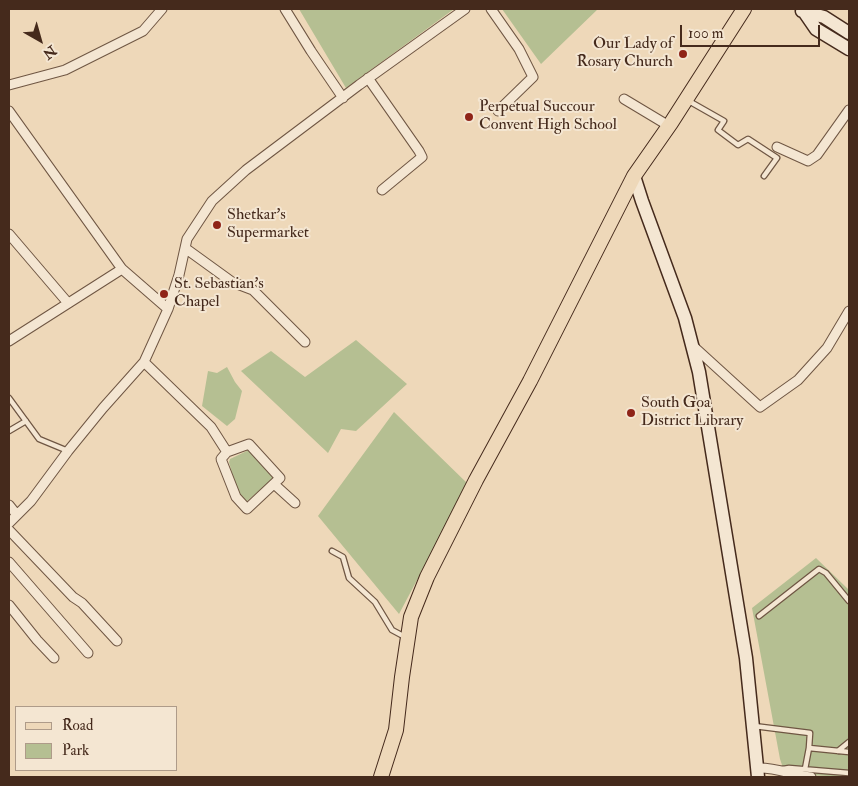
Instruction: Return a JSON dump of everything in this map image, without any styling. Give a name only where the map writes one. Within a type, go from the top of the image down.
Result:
[{"type":"main road","points":[[381,777],[396,730],[411,617],[427,577],[476,480],[530,381],[634,176],[669,126],[744,9]]},
{"type":"street","points":[[9,85],[66,70],[143,31],[162,9]]},
{"type":"street","points":[[285,9],[314,57],[343,98]]},
{"type":"street","points":[[9,523],[31,501],[102,408],[144,362],[168,309],[187,239],[212,201],[246,170],[368,78],[465,9]]},
{"type":"street","points":[[491,9],[520,49],[533,77],[498,111]]},
{"type":"street","points":[[802,11],[824,17],[849,33]]},
{"type":"street","points":[[802,11],[816,30],[849,49]]},
{"type":"street","points":[[368,78],[420,151],[422,157],[382,190]]},
{"type":"street","points":[[624,99],[669,126]]},
{"type":"street","points":[[777,148],[808,160],[818,155],[849,110]]},
{"type":"street","points":[[9,111],[122,269],[168,309]]},
{"type":"street","points":[[634,176],[685,318],[699,372],[746,658],[758,772],[771,767],[798,776],[811,777]]},
{"type":"street","points":[[9,234],[68,304]]},
{"type":"street","points":[[185,248],[232,282],[253,290],[305,342]]},
{"type":"street","points":[[9,342],[122,269]]},
{"type":"street","points":[[692,344],[760,407],[798,380],[827,348],[849,311]]},
{"type":"street","points":[[144,362],[211,427],[227,452]]},
{"type":"street","points":[[249,444],[280,478],[247,509],[236,497],[221,459],[227,452],[249,444]]},
{"type":"street","points":[[274,484],[295,503]]},
{"type":"street","points":[[9,505],[17,515]]},
{"type":"street","points":[[9,530],[117,641]]},
{"type":"street","points":[[9,562],[88,653]]},
{"type":"street","points":[[9,605],[54,658]]},
{"type":"lane","points":[[686,99],[724,121],[718,130],[738,145],[748,139],[777,158],[764,176]]},
{"type":"lane","points":[[9,398],[39,439],[68,451]]},
{"type":"lane","points":[[9,431],[26,421]]},
{"type":"lane","points":[[332,551],[343,557],[349,578],[375,602],[392,630],[408,639]]},
{"type":"lane","points":[[759,616],[819,569],[826,573],[849,601]]},
{"type":"lane","points":[[753,726],[810,733],[805,769]]},
{"type":"lane","points":[[838,751],[849,742]]},
{"type":"lane","points":[[809,748],[849,752]]},
{"type":"lane","points":[[779,770],[789,768],[849,774]]},
{"type":"green space","points":[[299,9],[454,9],[346,88]]},
{"type":"green space","points":[[502,9],[598,9],[541,64]]},
{"type":"green space","points":[[356,340],[407,384],[356,431],[341,429],[328,453],[241,371],[271,351],[305,377]]},
{"type":"green space","points":[[227,367],[242,391],[235,419],[227,426],[202,406],[208,371],[217,373]]},
{"type":"green space","points":[[394,412],[468,484],[399,614],[318,516]]},
{"type":"green space","points":[[251,449],[275,477],[246,502],[238,496],[229,462],[230,459]]},
{"type":"green space","points":[[816,558],[849,590],[849,777],[785,774],[780,759],[752,608]]},
{"type":"place","name":"Our Lady of Rosary Church","points":[[683,54]]},
{"type":"place","name":"Perpetual Succour Convent High School","points":[[469,117]]},
{"type":"place","name":"Shetkar's Supermarket","points":[[217,225]]},
{"type":"place","name":"St. Sebastian's Chapel","points":[[164,294]]},
{"type":"place","name":"South Goa District Library","points":[[631,413]]}]
